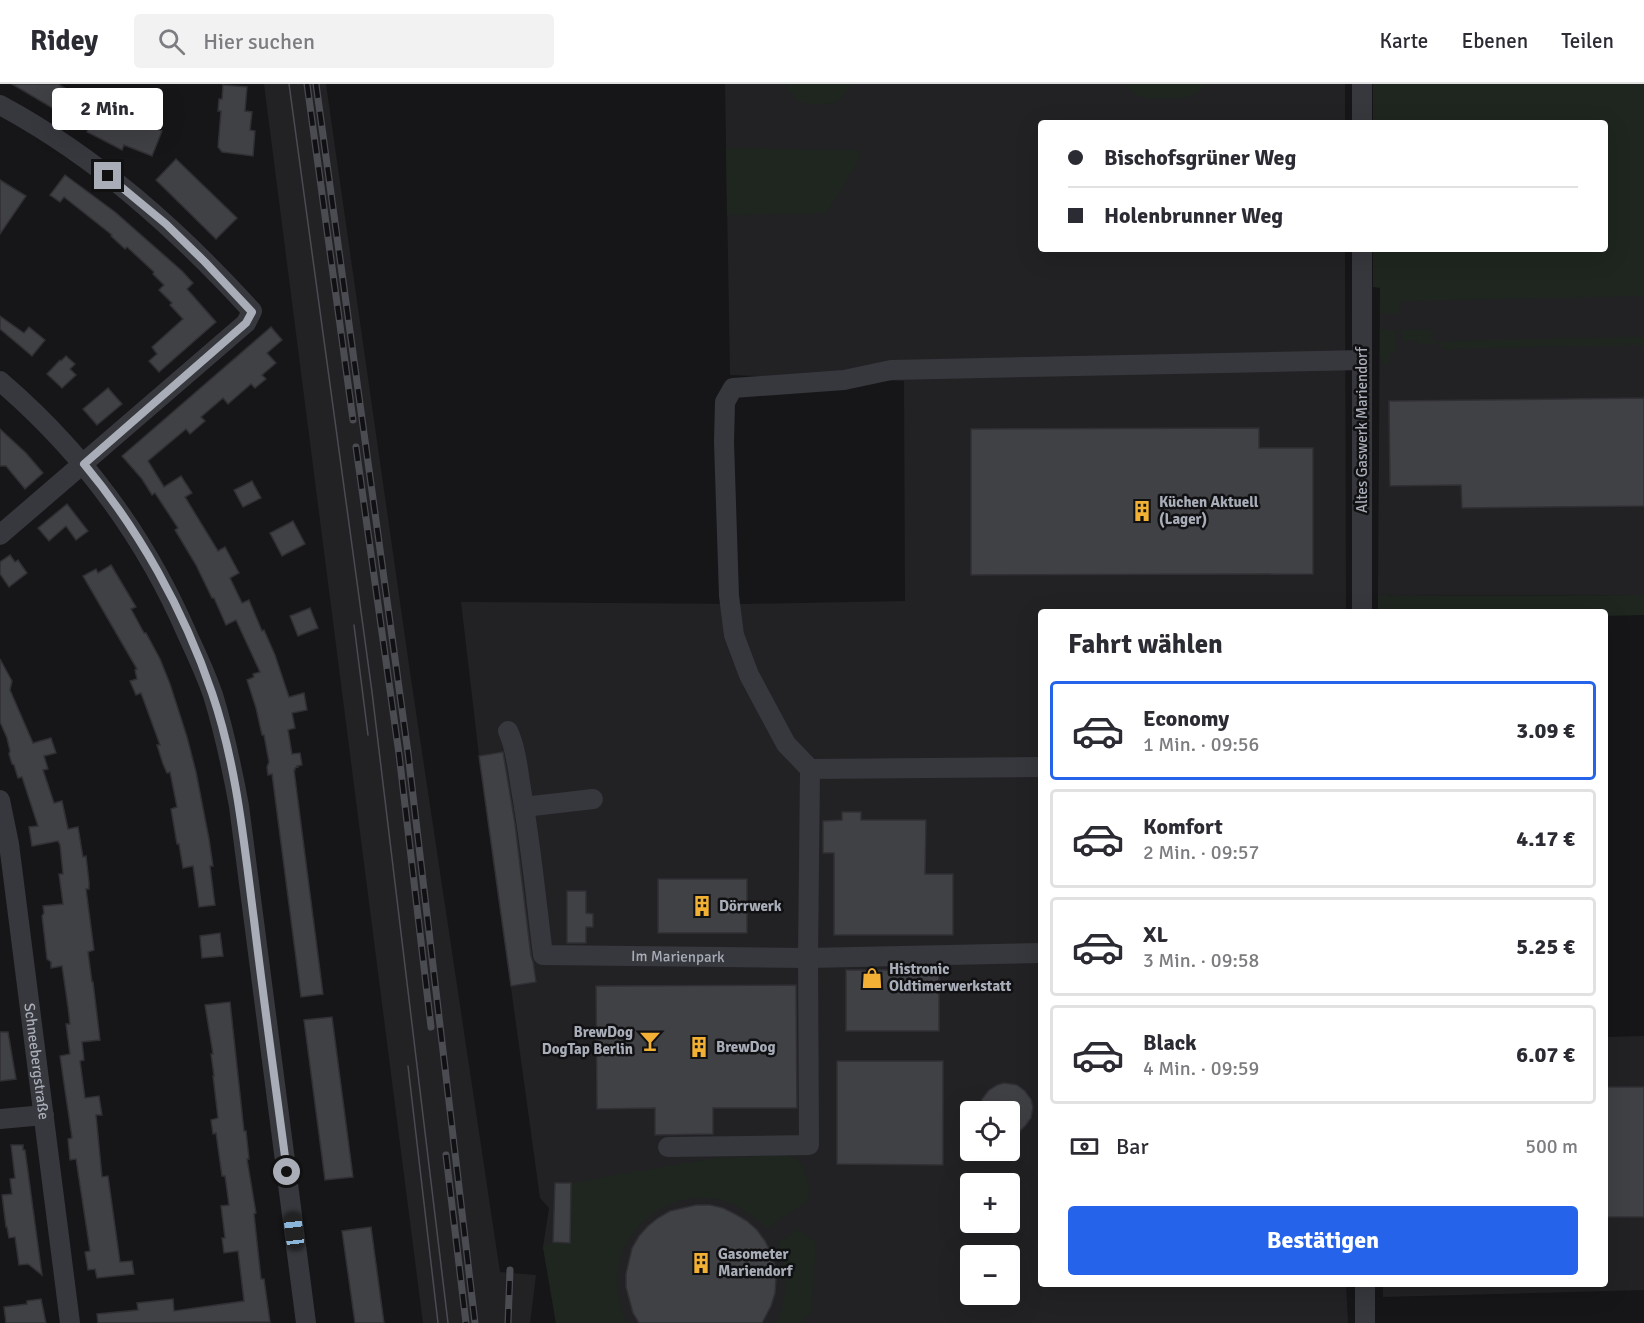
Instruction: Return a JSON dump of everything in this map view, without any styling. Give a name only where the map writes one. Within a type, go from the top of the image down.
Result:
[{"type":"street","points":[[1362,84],[1362,120]]},
{"type":"street","points":[[0,105],[61,142],[135,198],[187,243],[252,312],[246,323],[0,535]]},
{"type":"street","name":"Altes Gaswerk Mariendorf","points":[[1362,252],[1362,609]]},
{"type":"street","points":[[668,1147],[809,1145],[810,769],[786,744],[748,675],[734,635],[729,596],[724,442],[725,402],[733,388],[844,380],[891,370],[1362,360]]},
{"type":"street","points":[[0,381],[54,430],[115,504],[160,577],[212,693],[225,737],[239,806],[306,1323]]},
{"type":"street","name":"Im Marienpark","points":[[508,731],[513,745],[524,807],[543,956],[808,963],[832,957],[1038,953]]},
{"type":"street","points":[[810,769],[1038,767]]},
{"type":"street","points":[[524,807],[593,799]]},
{"type":"street","name":"Schneebergstraße","points":[[0,800],[9,844],[70,1323]]},
{"type":"street","points":[[0,1119],[44,1115]]},
{"type":"street","points":[[1365,1287],[1365,1323]]},
{"type":"shaded area","points":[[264,84],[326,84],[410,672],[500,1272],[536,1275],[530,1323],[423,1323]]},
{"type":"shaded area","points":[[725,84],[1345,84],[1345,120],[1038,120],[1038,252],[1345,252],[1346,609],[1038,609],[1038,1287],[1346,1287],[1348,1323],[556,1323],[543,1247],[549,1208],[540,1198],[479,756],[461,602],[743,604],[905,601],[904,381],[730,375]]},
{"type":"shaded area","points":[[784,84],[851,84],[843,97],[834,103],[811,105],[796,100]]},
{"type":"shaded area","points":[[1125,84],[1206,84],[1199,92],[1191,96],[1159,99],[1139,96]]},
{"type":"shaded area","points":[[1373,84],[1644,84],[1644,296],[1399,301],[1399,313],[1380,314],[1380,288],[1373,287],[1373,252],[1608,252],[1608,120],[1373,120]]},
{"type":"shaded area","points":[[726,148],[860,150],[858,162],[826,213],[727,215]]},
{"type":"shaded area","points":[[1644,284],[1644,595],[1378,596],[1380,287]]},
{"type":"shaded area","points":[[1431,329],[1431,341],[1438,341],[1438,344],[1418,344],[1418,340],[1402,341],[1402,330]]},
{"type":"shaded area","points":[[1380,330],[1395,330],[1396,353],[1389,354],[1389,363],[1383,364],[1380,354]]},
{"type":"shaded area","points":[[1644,337],[1644,345],[1441,349],[1441,341]]},
{"type":"shaded area","points":[[1644,595],[1644,615],[1608,616],[1608,609],[1378,609],[1378,596]]},
{"type":"shaded area","points":[[1644,1036],[1644,1290],[1383,1297],[1383,1287],[1608,1287],[1608,1037]]},
{"type":"shaded area","points":[[787,1155],[797,1159],[804,1168],[810,1192],[807,1202],[767,1228],[740,1207],[720,1200],[701,1198],[683,1200],[666,1206],[650,1215],[637,1228],[620,1260],[617,1290],[620,1307],[627,1323],[556,1323],[543,1247],[553,1242],[570,1243],[571,1183],[716,1158]]},
{"type":"shaded area","points":[[799,1229],[816,1243],[811,1311],[801,1323],[776,1323],[784,1303],[786,1283],[777,1243]]},
{"type":"building","points":[[12,84],[58,84],[86,101],[86,105],[130,127],[133,120],[162,131],[152,156],[124,145],[122,150],[87,132],[88,129]]},
{"type":"building","points":[[223,85],[247,87],[245,111],[252,112],[250,130],[255,131],[253,156],[222,152],[218,147],[221,111],[218,111]]},
{"type":"building","points":[[176,159],[237,218],[216,239],[156,180]]},
{"type":"building","points":[[65,175],[115,212],[182,271],[193,283],[187,289],[216,322],[159,372],[149,361],[157,354],[152,347],[183,319],[159,290],[164,285],[153,274],[154,272],[127,247],[125,249],[112,235],[64,197],[60,202],[50,195]]},
{"type":"building","points":[[0,180],[26,196],[0,234]]},
{"type":"building","points":[[0,316],[24,333],[29,327],[45,340],[32,356],[0,329]]},
{"type":"building","points":[[271,327],[282,340],[267,353],[276,363],[262,375],[266,379],[255,388],[251,384],[228,404],[223,398],[201,417],[205,421],[190,434],[186,429],[148,461],[164,487],[181,476],[192,493],[185,497],[218,551],[225,547],[239,573],[230,578],[242,603],[249,600],[262,631],[264,630],[289,697],[304,693],[307,710],[292,713],[295,728],[288,730],[292,754],[300,753],[302,765],[297,766],[294,770],[323,994],[301,997],[272,774],[268,775],[269,762],[264,735],[262,735],[247,680],[254,677],[253,674],[260,672],[236,620],[226,625],[214,598],[175,530],[178,528],[155,493],[152,495],[142,479],[122,456]]},
{"type":"building","points":[[66,356],[75,364],[70,369],[76,375],[62,388],[47,374]]},
{"type":"building","points":[[108,388],[122,404],[97,425],[83,409]]},
{"type":"building","points":[[1644,398],[1644,506],[1462,508],[1461,485],[1390,486],[1389,401]]},
{"type":"building","name":"Küchen Aktuell (Lager)","points":[[1259,428],[1259,448],[1313,448],[1313,574],[971,575],[971,429]]},
{"type":"building","points":[[0,429],[26,453],[43,473],[25,489],[6,466],[0,466]]},
{"type":"building","points":[[252,481],[261,498],[243,507],[234,490]]},
{"type":"building","points":[[67,504],[88,531],[76,540],[66,526],[49,541],[38,528]]},
{"type":"building","points":[[293,521],[305,544],[282,556],[270,533]]},
{"type":"building","points":[[10,555],[15,562],[18,560],[27,573],[9,587],[0,574],[0,562]]},
{"type":"building","points":[[111,565],[136,607],[131,609],[160,659],[187,737],[209,839],[215,905],[199,907],[193,866],[183,868],[171,809],[177,807],[170,772],[167,773],[163,764],[157,745],[160,745],[141,693],[136,695],[130,681],[137,679],[135,670],[137,669],[83,576],[96,569],[98,573]]},
{"type":"building","points":[[310,608],[318,628],[298,636],[290,616]]},
{"type":"building","points":[[0,659],[12,681],[10,690],[33,743],[51,738],[56,753],[44,756],[48,769],[43,770],[54,803],[62,801],[68,829],[78,827],[83,857],[86,856],[89,889],[86,889],[94,950],[88,952],[100,1040],[82,1042],[84,1060],[80,1061],[85,1098],[99,1096],[102,1115],[96,1115],[102,1177],[108,1176],[120,1262],[132,1261],[134,1274],[97,1278],[95,1269],[88,1270],[85,1252],[90,1251],[76,1159],[70,1160],[68,1139],[72,1138],[60,1056],[70,1054],[66,1024],[70,1024],[68,1007],[62,966],[51,968],[51,962],[47,959],[42,916],[43,906],[63,904],[59,874],[63,874],[60,845],[58,841],[32,846],[29,827],[38,826],[22,777],[18,778],[12,764],[7,738],[0,722]]},
{"type":"building","points":[[503,752],[536,982],[511,986],[479,756]]},
{"type":"building","points":[[842,812],[861,812],[861,820],[926,820],[925,874],[953,874],[953,935],[834,935],[834,853],[823,853],[823,821],[842,820]]},
{"type":"building","name":"Dörrwerk","points":[[658,879],[747,879],[747,933],[658,933]]},
{"type":"building","points":[[567,891],[586,891],[586,913],[593,914],[593,927],[586,927],[586,943],[567,943]]},
{"type":"building","points":[[220,933],[223,956],[202,958],[200,936]]},
{"type":"building","points":[[846,970],[939,970],[939,1031],[846,1031]]},
{"type":"building","name":"BrewDog","points":[[796,985],[797,1108],[713,1108],[713,1134],[655,1135],[655,1108],[597,1109],[596,986]]},
{"type":"building","points":[[230,1002],[244,1131],[246,1131],[249,1159],[247,1159],[256,1213],[254,1214],[261,1279],[264,1279],[270,1322],[98,1323],[97,1314],[138,1310],[137,1303],[173,1299],[174,1311],[244,1301],[238,1251],[224,1253],[222,1238],[225,1238],[221,1206],[229,1205],[216,1133],[213,1134],[211,1120],[218,1118],[211,1054],[213,1054],[205,1005]]},
{"type":"building","points":[[332,1017],[353,1177],[325,1180],[304,1020]]},
{"type":"building","points":[[0,1032],[8,1032],[16,1079],[0,1081]]},
{"type":"building","points":[[837,1061],[943,1061],[943,1165],[837,1164]]},
{"type":"building","points":[[1004,1083],[1017,1085],[1031,1099],[1033,1107],[1031,1118],[1020,1131],[1020,1101],[982,1101],[989,1090]]},
{"type":"building","points":[[1608,1087],[1644,1087],[1644,1217],[1608,1217]]},
{"type":"building","points":[[11,1145],[23,1145],[23,1150],[25,1150],[42,1275],[28,1264],[19,1265],[15,1237],[9,1238],[6,1227],[2,1195],[12,1194],[10,1179],[15,1178]]},
{"type":"building","points":[[555,1183],[571,1183],[570,1243],[553,1242]]},
{"type":"building","name":"Gasometer Mariendorf","points":[[696,1205],[723,1208],[735,1214],[757,1230],[765,1241],[775,1266],[776,1279],[771,1306],[762,1323],[639,1323],[633,1313],[626,1287],[626,1274],[632,1248],[639,1236],[648,1226],[670,1211]]},
{"type":"building","points":[[371,1227],[384,1323],[355,1323],[342,1231]]},
{"type":"building","points":[[41,1299],[46,1323],[6,1323],[4,1307],[27,1304],[27,1301]]},
{"type":"tram line","points":[[289,84],[372,692],[448,1323]]},
{"type":"tram line","points":[[354,625],[368,735]]},
{"type":"tram line","points":[[408,1066],[438,1323]]},
{"type":"railway","points":[[307,84],[353,420]]},
{"type":"railway","points":[[316,84],[408,753],[475,1323]]},
{"type":"railway","points":[[356,447],[399,754],[431,1027]]},
{"type":"railway","points":[[446,1155],[466,1323]]},
{"type":"railway","points":[[508,1323],[510,1270]]},
{"type":"place","name":"Küchen Aktuell (Lager)","points":[[1142,511]]},
{"type":"place","name":"Dörrwerk","points":[[702,906]]},
{"type":"place","name":"Histronic Oldtimerwerkstatt","points":[[872,978]]},
{"type":"place","name":"BrewDog DogTap Berlin","points":[[650,1041]]},
{"type":"place","name":"BrewDog","points":[[699,1047]]},
{"type":"place","name":"Gasometer Mariendorf","points":[[701,1263]]},
{"type":"route","points":[[108,176],[166,224],[252,312],[246,323],[84,464],[115,504],[160,577],[181,619],[212,693],[225,737],[239,806],[287,1172]]}]
